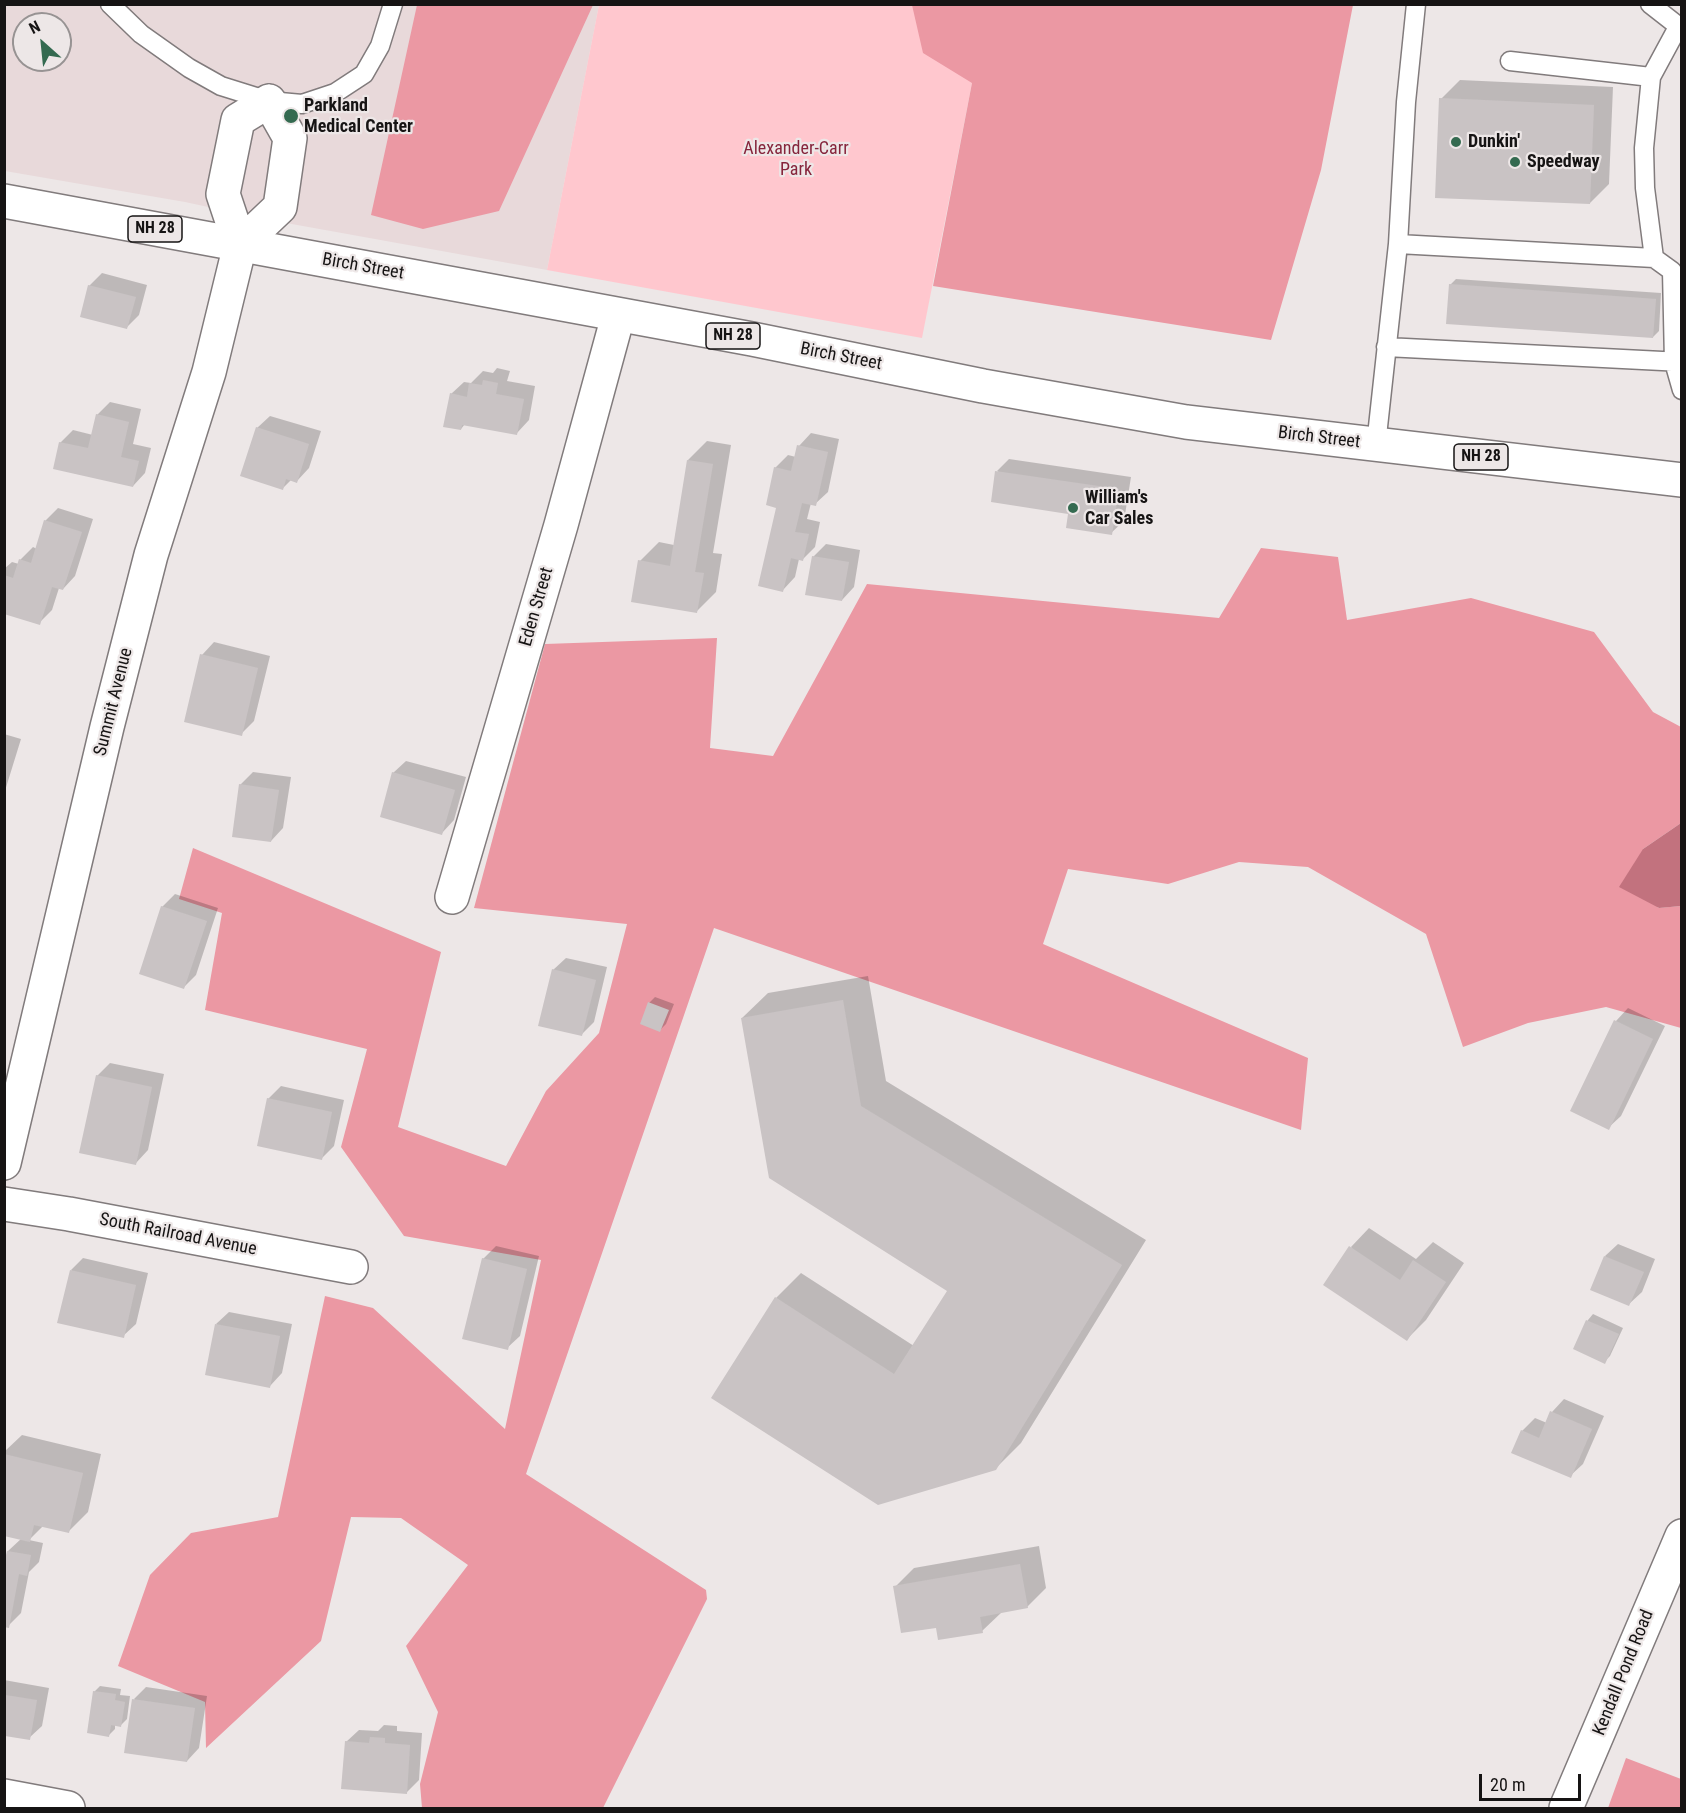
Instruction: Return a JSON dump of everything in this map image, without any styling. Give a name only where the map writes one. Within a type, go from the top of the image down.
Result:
[{"type":"street","points":[[269,101],[290,138],[280,207],[240,245],[224,194],[238,120],[269,101]]},
{"type":"street","name":"Birch Street","points":[[4,201],[752,339],[983,386],[1186,422],[1682,480]]},
{"type":"street","name":"Summit Avenue","points":[[4,1163],[107,727],[148,567],[209,372],[240,245]]},
{"type":"street","name":"Eden Street","points":[[452,897],[561,525],[618,316]]},
{"type":"street","name":"South Railroad Avenue","points":[[4,1204],[69,1214],[351,1268]]},
{"type":"street","name":"Kendall Pond Road","points":[[1566,1809],[1682,1536]]},
{"type":"street","points":[[4,1796],[68,1809]]},
{"type":"lane","points":[[110,4],[141,34],[189,68],[221,86],[269,101],[302,104],[335,93],[364,74],[380,46],[393,4]]},
{"type":"lane","points":[[1376,445],[1398,244],[1406,102],[1416,4]]},
{"type":"lane","points":[[1650,4],[1680,28],[1651,77],[1644,148],[1645,188],[1654,258]]},
{"type":"lane","points":[[1510,61],[1651,77]]},
{"type":"lane","points":[[1398,244],[1654,258],[1672,271],[1682,390]]},
{"type":"lane","points":[[1386,347],[1678,362]]},
{"type":"shaded area","name":"Parkland Medical Center","points":[[4,5],[599,5],[547,270],[264,219],[185,202],[5,171]]},
{"type":"shaded area","points":[[417,5],[593,5],[499,211],[423,229],[371,215]]},
{"type":"shaded area","points":[[912,5],[1353,5],[1321,170],[1271,340],[933,286],[972,83],[923,53]]},
{"type":"shaded area","points":[[1261,548],[1338,557],[1347,620],[1471,598],[1594,632],[1653,712],[1681,727],[1681,823],[1643,849],[1658,908],[1681,906],[1681,1028],[1606,1007],[1528,1023],[1463,1047],[1426,934],[1308,867],[1239,862],[1168,884],[1068,869],[1043,944],[1308,1058],[1301,1130],[714,928],[526,1474],[706,1590],[707,1599],[603,1808],[422,1808],[420,1784],[438,1712],[406,1646],[468,1565],[401,1518],[351,1517],[321,1641],[206,1748],[205,1702],[118,1666],[150,1575],[191,1533],[278,1517],[325,1296],[373,1308],[505,1429],[541,1260],[404,1236],[341,1147],[367,1049],[205,1010],[222,913],[179,899],[193,848],[441,952],[398,1127],[506,1166],[546,1091],[599,1033],[627,924],[474,908],[545,644],[717,638],[710,748],[773,756],[867,584],[1219,618]]},
{"type":"shaded area","points":[[1681,823],[1681,906],[1659,908],[1619,887],[1643,849]]},
{"type":"shaded area","points":[[1626,1758],[1681,1779],[1681,1808],[1608,1808]]},
{"type":"green space","name":"Alexander-Carr Park","points":[[599,5],[1000,5],[972,83],[922,338],[547,270]]},
{"type":"building","points":[[1439,98],[1594,105],[1590,204],[1435,198]]},
{"type":"building","points":[[1449,284],[1656,299],[1653,338],[1446,324]]},
{"type":"building","points":[[88,285],[136,297],[127,329],[80,317]]},
{"type":"building","points":[[483,380],[498,383],[496,394],[524,399],[517,435],[462,425],[461,430],[443,427],[450,393],[467,397],[469,383],[482,385]]},
{"type":"building","points":[[96,414],[129,422],[121,457],[139,461],[133,487],[53,469],[59,442],[88,448]]},
{"type":"building","points":[[256,427],[309,444],[297,483],[286,479],[283,490],[240,476]]},
{"type":"building","points":[[797,445],[828,452],[816,506],[802,503],[795,532],[809,534],[803,561],[791,558],[783,592],[758,586],[776,508],[766,505],[774,467],[791,471]]},
{"type":"building","points":[[687,460],[713,464],[695,572],[704,573],[697,613],[631,602],[638,560],[670,566]]},
{"type":"building","name":"William's Car Sales","points":[[995,471],[1119,489],[1112,535],[1066,528],[1068,514],[991,502]]},
{"type":"building","points":[[44,520],[82,532],[63,590],[52,587],[40,625],[4,614],[4,575],[13,578],[19,559],[31,563]]},
{"type":"building","points":[[812,556],[849,562],[842,601],[805,595]]},
{"type":"building","points":[[200,654],[258,668],[242,736],[184,722]]},
{"type":"building","points":[[392,772],[455,790],[442,835],[380,817]]},
{"type":"building","points":[[239,784],[279,790],[271,842],[232,837]]},
{"type":"building","points":[[161,906],[207,921],[184,989],[139,974]]},
{"type":"building","points":[[552,969],[596,980],[582,1036],[538,1026]]},
{"type":"building","points":[[843,1000],[861,1106],[1122,1265],[996,1470],[878,1505],[711,1398],[775,1297],[894,1374],[947,1291],[769,1178],[741,1018]]},
{"type":"building","points":[[648,1002],[669,1010],[660,1032],[640,1024]]},
{"type":"building","points":[[1614,1020],[1653,1039],[1609,1130],[1570,1111]]},
{"type":"building","points":[[96,1075],[152,1087],[136,1165],[79,1153]]},
{"type":"building","points":[[267,1098],[332,1112],[322,1160],[257,1146]]},
{"type":"building","points":[[1349,1246],[1400,1280],[1413,1260],[1446,1282],[1407,1341],[1323,1285]]},
{"type":"building","points":[[1604,1256],[1644,1272],[1629,1306],[1590,1290]]},
{"type":"building","points":[[482,1258],[527,1269],[508,1350],[462,1339]]},
{"type":"building","points":[[70,1270],[136,1285],[124,1338],[57,1323]]},
{"type":"building","points":[[1586,1320],[1619,1334],[1605,1364],[1573,1349]]},
{"type":"building","points":[[215,1324],[280,1336],[270,1388],[205,1375]]},
{"type":"building","points":[[1550,1411],[1592,1429],[1571,1478],[1511,1453],[1521,1430],[1539,1438]]},
{"type":"building","points":[[4,1454],[83,1473],[69,1533],[34,1525],[30,1542],[4,1536]]},
{"type":"building","points":[[7,1551],[31,1555],[27,1576],[19,1574],[9,1628],[4,1627],[4,1563]]},
{"type":"building","points":[[1020,1564],[1028,1608],[980,1617],[983,1633],[938,1640],[936,1628],[901,1633],[893,1586]]},
{"type":"building","points":[[93,1691],[116,1694],[115,1700],[125,1702],[121,1727],[111,1725],[109,1737],[87,1733]]},
{"type":"building","points":[[5,1695],[37,1700],[30,1740],[5,1736]]},
{"type":"building","points":[[132,1699],[195,1708],[187,1762],[124,1753]]},
{"type":"building","points":[[370,1737],[385,1738],[385,1743],[410,1745],[407,1794],[341,1789],[345,1741],[369,1743]]},
{"type":"place","name":"Parkland Medical Center","points":[[291,116]]},
{"type":"place","name":"Dunkin'","points":[[1456,142]]},
{"type":"place","name":"Speedway","points":[[1515,162]]},
{"type":"place","name":"William's Car Sales","points":[[1073,508]]}]
